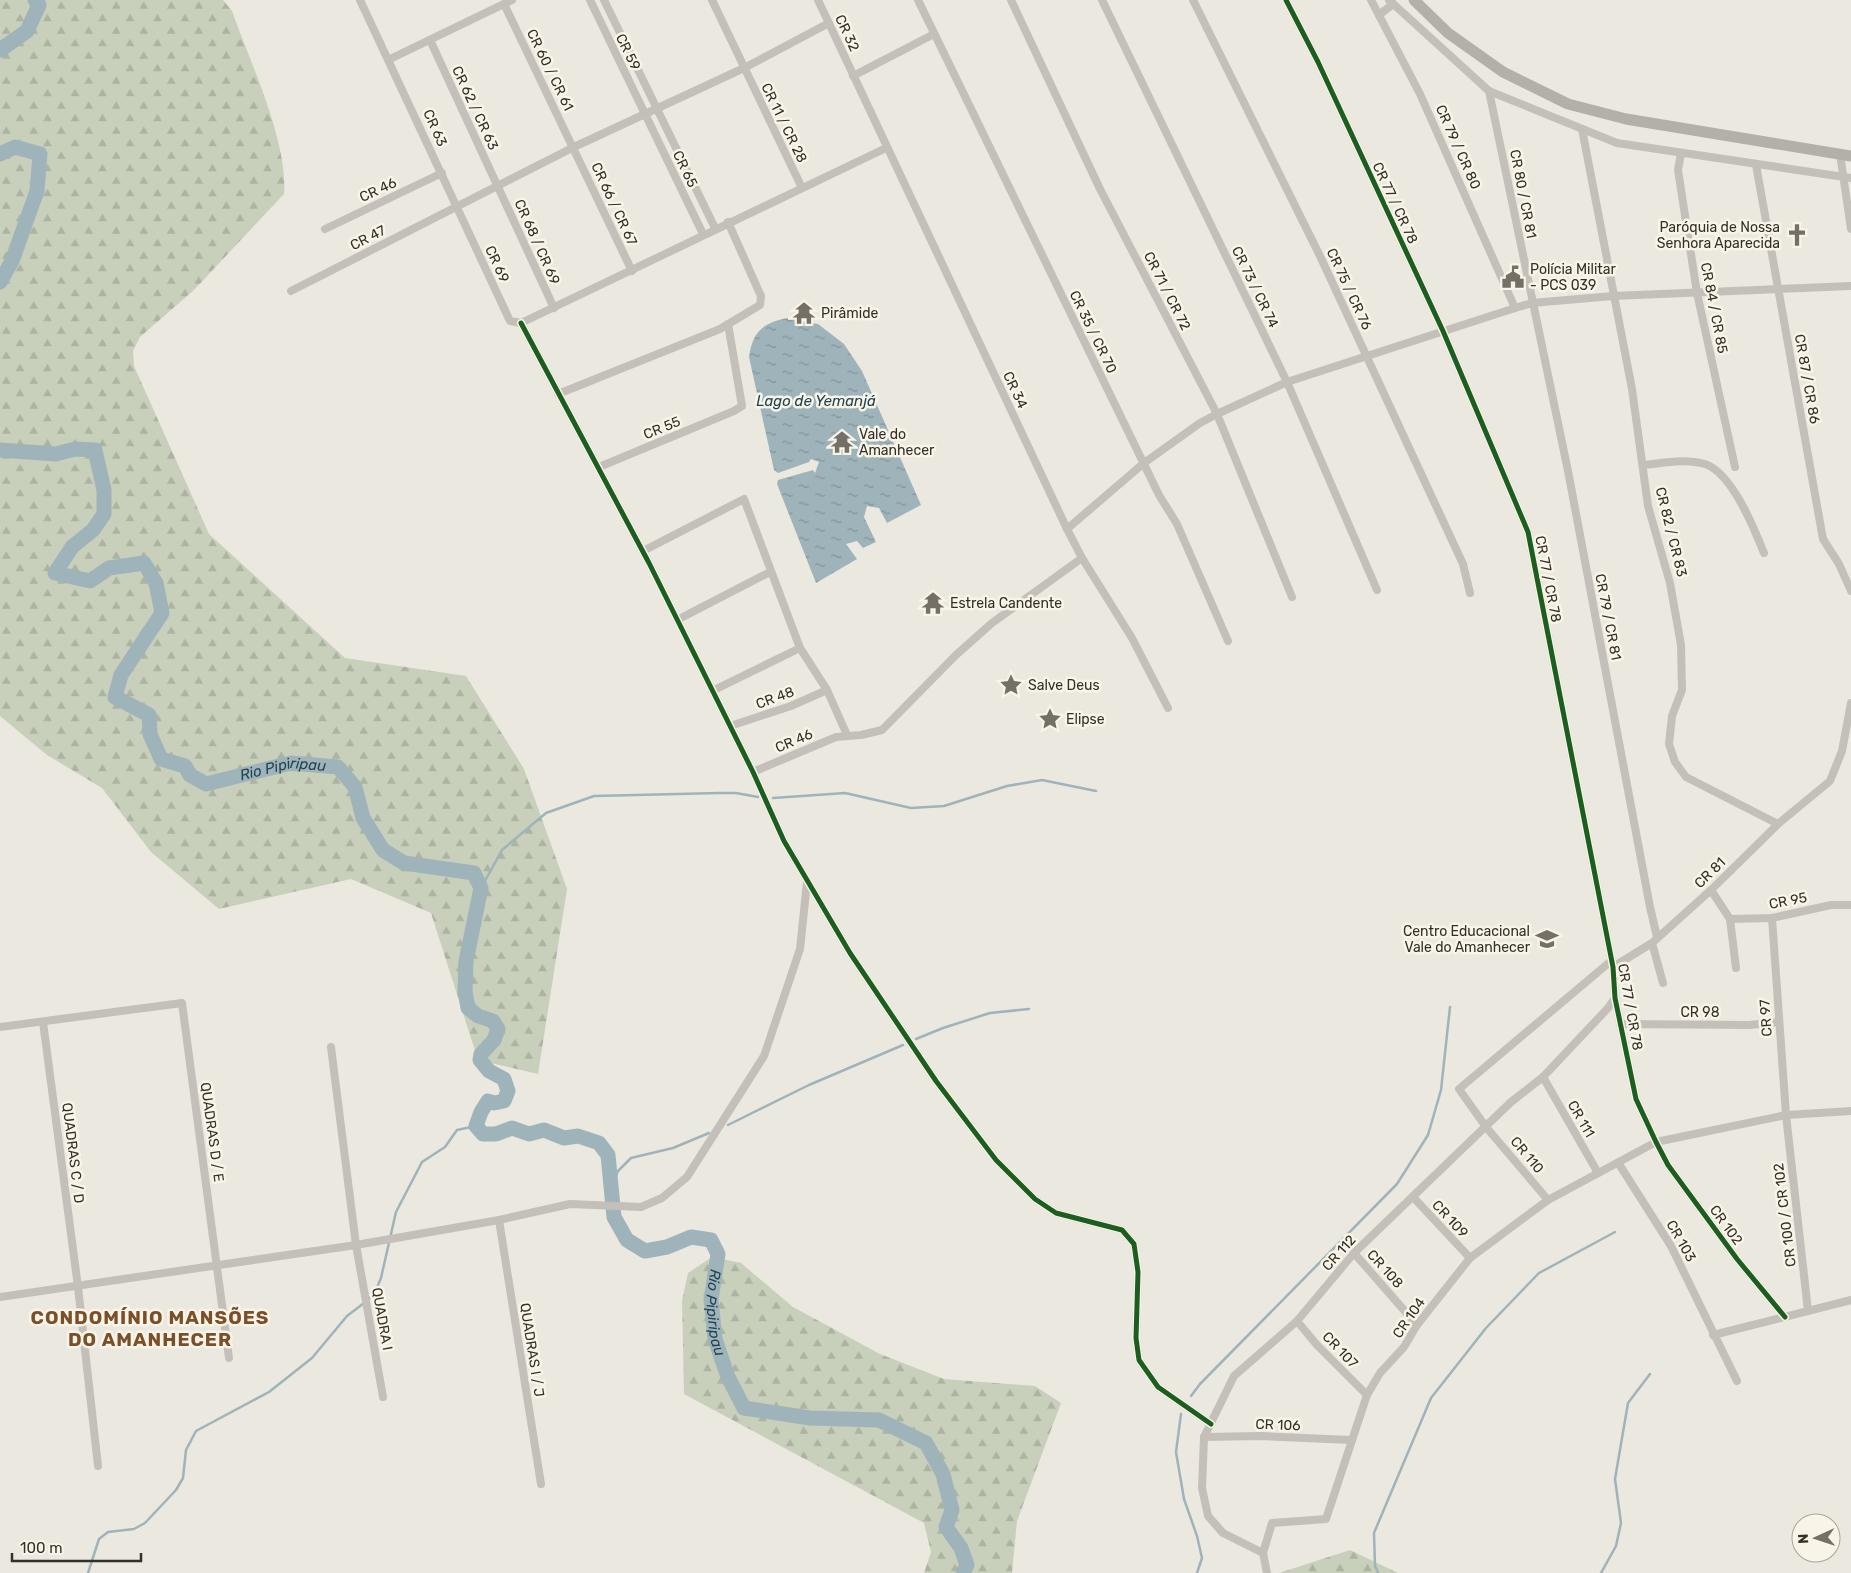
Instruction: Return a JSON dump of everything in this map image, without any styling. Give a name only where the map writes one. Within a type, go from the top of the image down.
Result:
[{"type":"main road","points":[[1414,0],[1448,33],[1503,72],[1568,104],[1626,119],[1846,155]]},
{"type":"street","name":"CR 63","points":[[360,0],[390,59],[457,207]]},
{"type":"street","points":[[390,59],[512,0]]},
{"type":"street","name":"CR 59","points":[[590,0],[645,114]]},
{"type":"street","points":[[604,0],[715,228]]},
{"type":"street","name":"CR 11 / CR 28","points":[[712,0],[802,188]]},
{"type":"street","name":"CR 32","points":[[818,0],[853,76]]},
{"type":"street","name":"CR 35 / CR 70","points":[[918,0],[1159,495],[1177,524],[1228,641]]},
{"type":"street","name":"CR 71 / CR 72","points":[[1011,0],[1100,189],[1217,414],[1292,597]]},
{"type":"street","name":"CR 73 / CR 74","points":[[1102,0],[1287,382],[1378,590]]},
{"type":"street","name":"CR 75 / CR 76","points":[[1193,0],[1320,256],[1463,564],[1470,593]]},
{"type":"street","name":"CR 77 / CR 78","points":[[1286,0],[1318,62],[1443,331],[1528,532],[1612,964],[1615,998],[1620,1024],[1636,1100],[1656,1142]]},
{"type":"street","name":"CR 79 / CR 80","points":[[1371,0],[1420,94],[1515,308]]},
{"type":"street","points":[[1379,15],[1390,2],[1489,91],[1617,143],[1851,178]]},
{"type":"street","name":"CR 60 / CR 61","points":[[504,4],[574,147]]},
{"type":"street","name":"CR 47","points":[[291,291],[574,147],[744,68],[829,23]]},
{"type":"street","points":[[853,76],[934,34]]},
{"type":"street","name":"CR 62 / CR 63","points":[[430,40],[498,187]]},
{"type":"street","name":"CR 34","points":[[853,76],[1067,529],[1082,558],[1132,638],[1168,708]]},
{"type":"street","name":"CR 80 / CR 81","points":[[1489,91],[1532,303]]},
{"type":"street","name":"CR 65","points":[[645,114],[703,234]]},
{"type":"street","name":"CR 82 / CR 83","points":[[1582,129],[1632,389],[1648,506],[1670,583],[1681,645],[1682,690],[1672,716],[1669,744],[1675,762],[1686,777],[1778,824]]},
{"type":"street","name":"CR 66 / CR 67","points":[[574,147],[632,271]]},
{"type":"street","points":[[886,148],[715,228],[632,271],[521,323],[643,551],[753,772],[784,842],[850,954],[936,1081],[996,1160],[1035,1199],[1056,1213],[1122,1230],[1134,1244],[1138,1272],[1136,1338],[1139,1360],[1158,1387],[1211,1424]]},
{"type":"street","name":"CR 84 / CR 85","points":[[1680,152],[1678,170],[1697,293],[1735,467]]},
{"type":"street","points":[[1846,155],[1842,176],[1851,228]]},
{"type":"street","name":"CR 87 / CR 86","points":[[1756,165],[1823,539],[1839,564],[1851,590]]},
{"type":"street","name":"CR 46","points":[[325,228],[442,173]]},
{"type":"street","name":"CR 68 / CR 69","points":[[498,187],[554,308]]},
{"type":"street","name":"CR 69","points":[[457,207],[510,321],[521,323]]},
{"type":"street","points":[[558,394],[728,324],[760,305],[762,301],[728,222]]},
{"type":"street","points":[[1067,529],[1144,464],[1200,423],[1217,414],[1287,382],[1515,308],[1532,303],[1613,296],[1851,286]]},
{"type":"street","name":"CR 79 / CR 81","points":[[1532,303],[1568,472],[1663,983]]},
{"type":"street","name":"CR 55","points":[[599,467],[742,406],[728,324]]},
{"type":"street","points":[[1643,465],[1695,462],[1708,465],[1719,473],[1740,500],[1764,553]]},
{"type":"street","points":[[643,551],[744,499],[800,648],[827,690],[847,735]]},
{"type":"street","name":"CR 46","points":[[753,772],[836,737],[861,735],[882,730],[956,655],[992,623],[1082,558]]},
{"type":"street","points":[[677,620],[770,572]]},
{"type":"street","points":[[712,691],[800,648]]},
{"type":"street","name":"CR 48","points":[[730,726],[791,706],[827,690]]},
{"type":"street","points":[[1778,824],[1830,781],[1842,751],[1851,703]]},
{"type":"street","name":"CR 81","points":[[1612,964],[1655,940],[1711,890],[1778,824]]},
{"type":"street","points":[[0,1297],[356,1245],[499,1220],[570,1204],[641,1206],[662,1198],[687,1177],[764,1056],[800,950],[807,881]]},
{"type":"street","points":[[1711,890],[1730,919],[1736,968]]},
{"type":"street","name":"CR 95","points":[[1730,919],[1772,918],[1831,905],[1851,905]]},
{"type":"street","name":"CR 97","points":[[1772,918],[1786,1115]]},
{"type":"street","name":"CR 110","points":[[1548,1200],[1486,1127],[1459,1089],[1612,964]]},
{"type":"street","name":"CR 112","points":[[1262,1554],[1223,1533],[1208,1516],[1202,1488],[1204,1437],[1234,1376],[1297,1321],[1354,1253],[1511,1102],[1543,1077],[1608,1008],[1615,998]]},
{"type":"street","name":"QUADRAS D / E","points":[[43,1022],[182,1003],[229,1358]]},
{"type":"street","points":[[0,1027],[43,1022]]},
{"type":"street","name":"QUADRAS C / D","points":[[43,1022],[78,1287],[98,1466]]},
{"type":"street","name":"CR 98","points":[[1620,1024],[1749,1025],[1779,1022]]},
{"type":"street","name":"QUADRA I","points":[[331,1047],[356,1245],[383,1397]]},
{"type":"street","name":"CR 111","points":[[1543,1077],[1598,1173]]},
{"type":"street","name":"CR 104","points":[[1262,1554],[1272,1523],[1326,1519],[1367,1395],[1380,1373],[1404,1347],[1417,1325],[1470,1258],[1548,1200],[1619,1164],[1656,1142],[1786,1115],[1851,1111]]},
{"type":"street","name":"CR 100 / CR 102","points":[[1786,1115],[1808,1311]]},
{"type":"street","name":"CR 102","points":[[1656,1142],[1668,1165],[1736,1259],[1785,1317]]},
{"type":"street","name":"CR 103","points":[[1619,1164],[1671,1246],[1737,1381]]},
{"type":"street","name":"CR 109","points":[[1413,1197],[1470,1258]]},
{"type":"street","name":"QUADRAS I / J","points":[[499,1220],[540,1484]]},
{"type":"street","name":"CR 108","points":[[1354,1253],[1417,1325]]},
{"type":"street","points":[[1713,1335],[1851,1300]]},
{"type":"street","name":"CR 107","points":[[1297,1321],[1317,1345],[1367,1395]]},
{"type":"street","name":"CR 106","points":[[1204,1437],[1261,1436],[1351,1440]]},
{"type":"street","points":[[1262,1554],[1267,1573]]},
{"type":"green space","points":[[0,0],[223,0],[232,11],[274,126],[284,173],[284,194],[194,290],[140,337],[133,351],[134,366],[209,534],[345,658],[466,676],[524,769],[567,889],[538,1074],[478,1060],[431,913],[351,879],[219,909],[151,852],[102,788],[47,755],[0,716]]},
{"type":"green space","points":[[712,1257],[741,1263],[793,1307],[880,1354],[944,1379],[1035,1386],[1061,1403],[1017,1521],[1012,1573],[924,1573],[931,1552],[924,1523],[684,1394],[682,1301],[688,1273]]},
{"type":"green space","points":[[1350,1550],[1398,1573],[1279,1573]]},
{"type":"water","name":"Lago de Yemanjá","points":[[794,317],[794,320],[818,324],[844,344],[862,371],[921,505],[887,523],[879,508],[867,506],[864,517],[876,542],[863,548],[857,541],[846,544],[857,559],[816,583],[777,484],[778,480],[813,470],[815,473],[819,462],[811,459],[809,462],[778,473],[774,470],[749,357],[754,339],[763,328],[776,321]]},
{"type":"waterway","name":"Rio Pipiripau","points":[[0,50],[27,31],[39,5],[35,0]]},
{"type":"waterway","name":"Rio Pipiripau","points":[[0,154],[15,147],[40,154],[37,191],[12,261],[0,282]]},
{"type":"waterway","name":"Rio Pipiripau","points":[[0,450],[56,454],[75,449],[95,450],[104,490],[104,514],[93,530],[72,547],[55,573],[90,581],[109,568],[144,563],[156,583],[162,613],[121,675],[115,697],[149,715],[150,734],[161,759],[185,766],[190,775],[206,784],[291,763],[338,767],[355,787],[363,818],[383,850],[404,863],[474,873],[481,888],[466,961],[465,991],[468,1008],[478,1016],[493,1021],[498,1029],[494,1040],[481,1054],[480,1060],[489,1071],[504,1079],[508,1091],[504,1101],[494,1103],[488,1101],[481,1112],[476,1126],[483,1134],[496,1134],[512,1128],[529,1134],[544,1130],[564,1138],[578,1136],[599,1143],[608,1155],[614,1217],[627,1240],[645,1251],[667,1247],[691,1237],[711,1240],[718,1254],[711,1300],[715,1339],[728,1377],[744,1408],[810,1418],[879,1420],[926,1443],[943,1474],[952,1510],[946,1527],[961,1548],[967,1565],[963,1573]]},
{"type":"waterway","points":[[773,798],[845,793],[911,808],[944,806],[1007,786],[1042,780],[1096,791]]},
{"type":"waterway","points":[[481,888],[502,850],[546,813],[594,796],[736,793],[758,797]]},
{"type":"waterway","points":[[1191,1396],[1200,1384],[1397,1184],[1428,1135],[1441,1090],[1450,1007]]},
{"type":"waterway","points":[[916,1039],[990,1013],[1029,1009]]},
{"type":"waterway","points":[[728,1125],[809,1085],[903,1045]]},
{"type":"waterway","points":[[368,1299],[374,1295],[381,1278],[396,1212],[422,1162],[445,1147],[457,1130],[476,1126]]},
{"type":"waterway","points":[[611,1188],[618,1171],[631,1158],[673,1148],[709,1133]]},
{"type":"waterway","points":[[1378,1573],[1375,1566],[1374,1533],[1431,1398],[1486,1328],[1539,1273],[1615,1232]]},
{"type":"waterway","points":[[88,1573],[99,1539],[108,1532],[134,1529],[145,1523],[176,1490],[183,1478],[186,1450],[196,1431],[269,1392],[312,1358],[347,1316],[364,1303]]},
{"type":"waterway","points":[[1601,1573],[1616,1546],[1621,1523],[1615,1479],[1628,1403],[1650,1374]]},
{"type":"waterway","points":[[1181,1414],[1176,1452],[1184,1499],[1197,1536],[1202,1558],[1197,1573]]},
{"type":"cycle path","points":[[1286,0],[1318,62],[1443,331],[1528,532],[1613,967],[1615,998],[1636,1099],[1668,1165],[1737,1259],[1785,1317]]},
{"type":"cycle path","points":[[521,323],[649,563],[753,772],[784,841],[850,953],[936,1081],[996,1160],[1035,1199],[1056,1213],[1122,1230],[1134,1244],[1138,1272],[1136,1338],[1139,1360],[1158,1387],[1211,1424]]},
{"type":"place","name":"Paróquia de Nossa Senhora Aparecida","points":[[1797,235]]},
{"type":"place","name":"Polícia Militar - PCS 039","points":[[1513,277]]},
{"type":"place","name":"Pirâmide","points":[[804,313]]},
{"type":"place","name":"Vale do Amanhecer","points":[[842,442]]},
{"type":"place","name":"Estrela Candente","points":[[933,603]]},
{"type":"place","name":"Salve Deus","points":[[1011,685]]},
{"type":"place","name":"Elipse","points":[[1050,719]]},
{"type":"place","name":"Centro Educacional Vale do Amanhecer","points":[[1547,939]]},
{"type":"district","name":"CONDOMÍNIO MANSÕES DO AMANHECER","points":[[150,1328]]}]
